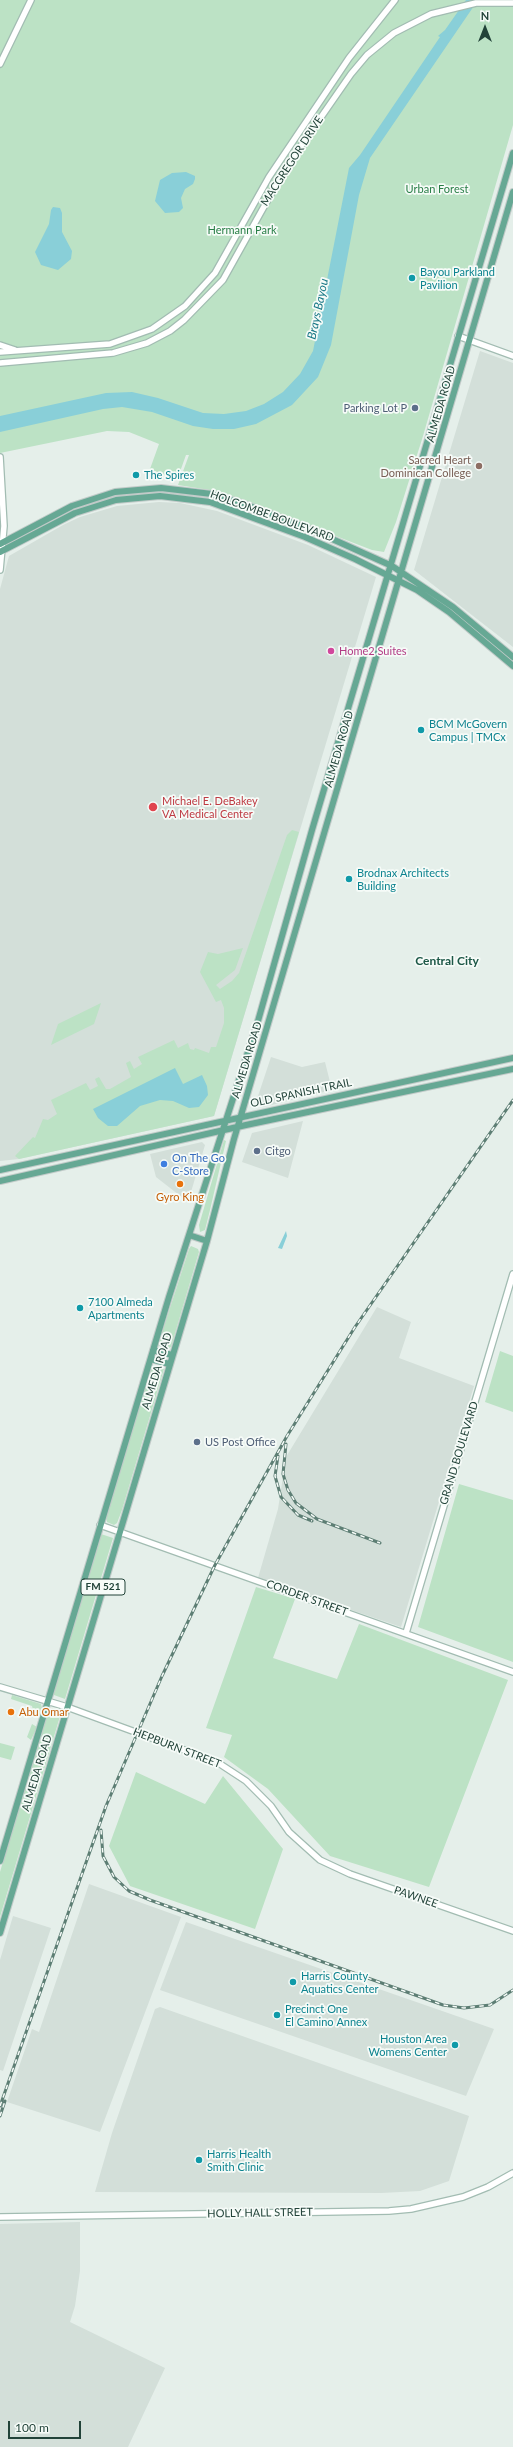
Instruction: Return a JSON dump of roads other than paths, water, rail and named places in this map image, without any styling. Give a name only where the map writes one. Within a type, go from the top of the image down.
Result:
[{"type":"main road","name":"ALMEDA ROAD","points":[[0,1861],[153,1350],[227,1119],[434,425],[458,336],[513,153]]},
{"type":"main road","name":"ALMEDA ROAD","points":[[0,1933],[207,1241],[240,1116],[398,580],[445,428],[513,192]]},
{"type":"main road","points":[[496,212],[506,215]]},
{"type":"main road","points":[[434,425],[445,428]]},
{"type":"main road","points":[[167,496],[168,489]]},
{"type":"main road","name":"HOLCOMBE BOULEVARD","points":[[2,543],[64,510],[95,498],[130,490],[168,489],[212,494],[242,503],[310,529],[392,566],[453,607],[513,657]]},
{"type":"main road","name":"HOLCOMBE BOULEVARD","points":[[2,551],[65,518],[97,505],[131,497],[167,496],[189,498],[224,507],[305,537],[398,580],[417,590],[449,612],[513,666]]},
{"type":"main road","points":[[95,498],[97,505]]},
{"type":"main road","name":"OLD SPANISH TRAIL","points":[[0,1170],[240,1116],[513,1058]]},
{"type":"main road","name":"OLD SPANISH TRAIL","points":[[0,1181],[223,1130],[513,1069]]},
{"type":"main road","points":[[442,1074],[445,1083]]},
{"type":"main road","points":[[372,1089],[375,1098]]},
{"type":"main road","points":[[339,1096],[341,1105]]},
{"type":"main road","points":[[310,1102],[312,1112]]},
{"type":"main road","points":[[131,1141],[135,1151]]},
{"type":"main road","points":[[54,1159],[57,1168]]},
{"type":"main road","points":[[189,1235],[207,1241]]},
{"type":"main road","points":[[153,1350],[172,1355]]},
{"type":"main road","points":[[151,1358],[170,1364]]},
{"type":"street","points":[[0,64],[31,0]]},
{"type":"street","name":"MACGREGOR DRIVE","points":[[0,352],[90,347],[125,340],[164,322],[185,306],[207,284],[223,261],[269,177],[349,58],[395,0]]},
{"type":"street","name":"MACGREGOR DRIVE","points":[[0,363],[83,357],[130,349],[170,331],[184,320],[213,292],[236,258],[282,174],[358,65],[394,33],[431,14],[466,4],[499,2],[513,3]]},
{"type":"street","points":[[349,58],[358,65]]},
{"type":"street","points":[[207,284],[213,292]]},
{"type":"street","points":[[458,336],[513,356]]},
{"type":"street","points":[[0,345],[19,352]]},
{"type":"street","points":[[0,457],[2,543],[0,570]]},
{"type":"street","name":"GRAND BOULEVARD","points":[[406,1633],[513,1274]]},
{"type":"street","name":"CORDER STREET","points":[[100,1525],[513,1672]]},
{"type":"street","name":"HEPBURN STREET","points":[[0,1687],[67,1707],[205,1757],[227,1768],[246,1781],[263,1797],[289,1832],[320,1860]]},
{"type":"street","name":"PAWNEE","points":[[320,1860],[350,1874],[513,1931]]},
{"type":"street","name":"HOLLY HALL STREET","points":[[0,2217],[389,2211],[411,2209],[459,2198],[488,2187],[513,2173]]},
{"type":"water","points":[[466,0],[478,0],[370,158],[359,195],[331,345],[318,377],[292,405],[256,424],[234,429],[213,429],[193,426],[152,412],[122,407],[103,409],[0,432],[0,416],[106,393],[132,392],[158,398],[203,413],[224,414],[246,411],[264,404],[283,392],[300,374],[313,351],[349,168],[360,155],[440,37],[438,36],[445,30]]},
{"type":"water","points":[[186,172],[195,176],[195,179],[193,184],[185,189],[181,198],[183,208],[179,212],[165,213],[155,201],[160,180],[172,173]]},
{"type":"water","points":[[53,207],[60,208],[62,213],[62,232],[72,251],[71,259],[58,270],[41,265],[35,252],[49,224],[51,210]]},
{"type":"water","points":[[175,1068],[183,1084],[202,1075],[207,1086],[208,1095],[199,1107],[189,1108],[173,1101],[160,1100],[140,1106],[117,1126],[108,1126],[98,1118],[93,1109]]},
{"type":"water","points":[[286,1231],[287,1236],[282,1249],[278,1248]]},
{"type":"railway","points":[[0,2106],[106,1806],[162,1676],[215,1565],[287,1436],[355,1327],[513,1100]]},
{"type":"railway","points":[[286,1444],[283,1474],[288,1490],[296,1503],[317,1519],[380,1543]]},
{"type":"railway","points":[[278,1456],[275,1476],[281,1497],[298,1515],[312,1521]]},
{"type":"railway","points":[[101,1830],[103,1856],[114,1877],[129,1891],[150,1900],[443,2005],[464,2008],[490,2005],[513,1990]]},
{"type":"railway","points":[[0,2116],[5,2101]]},
{"type":"place","name":"Bayou Parkland Pavilion","points":[[412,278]]},
{"type":"place","name":"Parking Lot P","points":[[415,408]]},
{"type":"place","name":"Sacred Heart Dominican College","points":[[479,466]]},
{"type":"place","name":"The Spires","points":[[136,475]]},
{"type":"place","name":"Home2 Suites","points":[[331,651]]},
{"type":"place","name":"BCM McGovern Campus | TMCx","points":[[421,730]]},
{"type":"place","name":"Michael E. DeBakey VA Medical Center","points":[[153,807]]},
{"type":"place","name":"Brodnax Architects Building","points":[[349,879]]},
{"type":"place","name":"Citgo","points":[[257,1151]]},
{"type":"place","name":"On The Go C-Store","points":[[164,1164]]},
{"type":"place","name":"Gyro King","points":[[180,1184]]},
{"type":"place","name":"7100 Almeda Apartments","points":[[80,1308]]},
{"type":"place","name":"US Post Office","points":[[197,1442]]},
{"type":"place","name":"Abu Omar","points":[[11,1712]]},
{"type":"place","name":"Harris County Aquatics Center","points":[[293,1982]]},
{"type":"place","name":"Precinct One El Camino Annex","points":[[277,2015]]},
{"type":"place","name":"Houston Area Womens Center","points":[[455,2045]]},
{"type":"place","name":"Harris Health Smith Clinic","points":[[199,2160]]},
{"type":"district","name":"Central City","points":[[447,961]]},
{"type":"park label","name":"Urban Forest","points":[[437,189]]},
{"type":"park label","name":"Hermann Park","points":[[242,230]]},
{"type":"water label","name":"Brays Bayou","points":[[318,309]]}]
